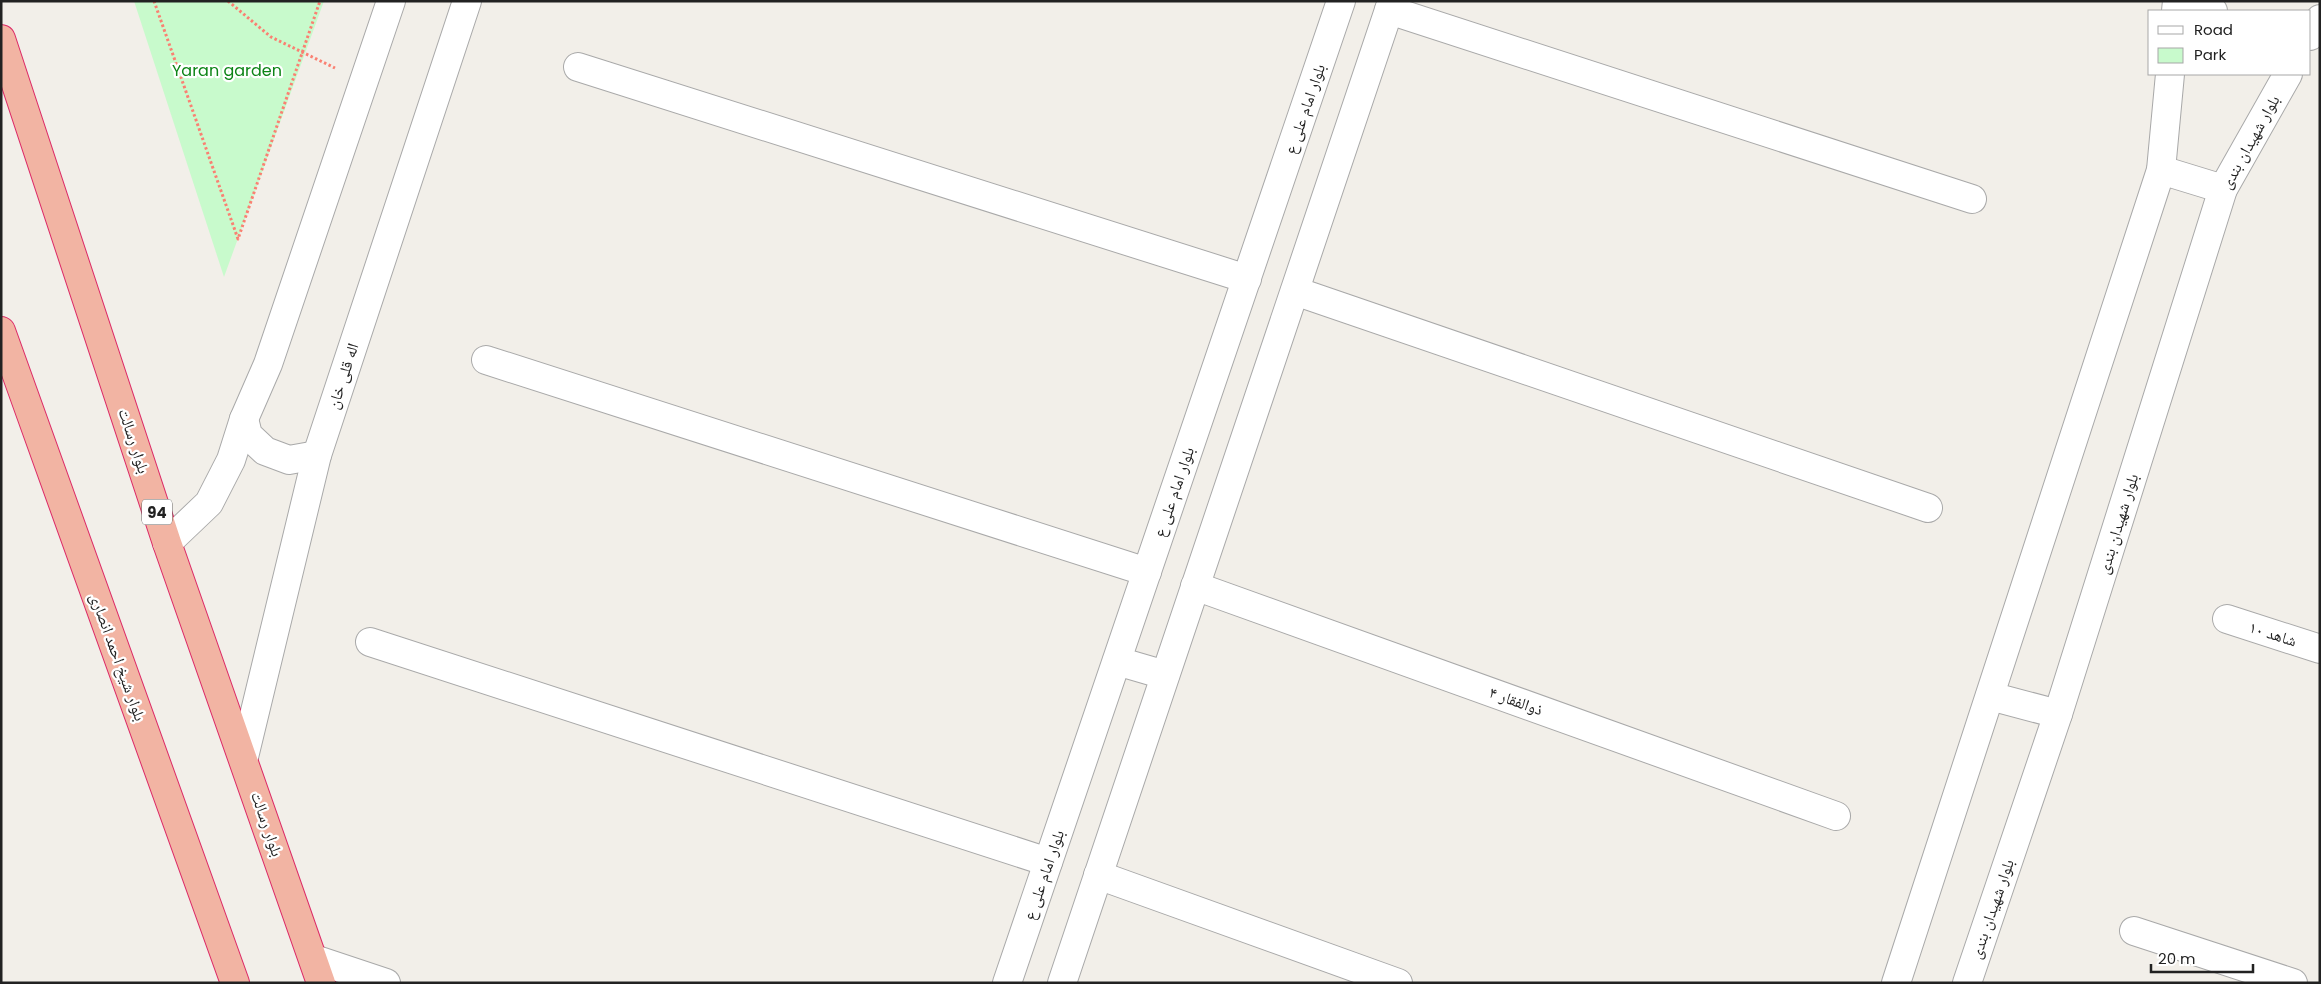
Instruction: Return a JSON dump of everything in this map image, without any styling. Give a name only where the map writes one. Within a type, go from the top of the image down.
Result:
[{"type":"highway","name":"بلوار رسالت","points":[[1,39],[167,542],[318,971]]},
{"type":"highway","name":"بلوار شیخ احمد انصاری","points":[[1,331],[235,983]]},
{"type":"street","points":[[167,542],[209,503],[231,460],[244,419],[268,364],[391,1]]},
{"type":"street","name":"اله قلی خان","points":[[244,758],[317,455],[467,1]]},
{"type":"street","name":"بلوار امام علی ع","points":[[1007,983],[1341,1]]},
{"type":"street","points":[[2201,1],[2213,10]]},
{"type":"street","points":[[1062,983],[1391,6],[1972,199]]},
{"type":"street","points":[[2311,34],[2320,17]]},
{"type":"street","points":[[578,67],[1247,279]]},
{"type":"street","points":[[1896,983],[2161,170],[2170,75]]},
{"type":"street","name":"بلوار شهیدان بندی","points":[[1967,983],[2058,714],[2223,189],[2287,75]]},
{"type":"street","points":[[2161,170],[2223,189]]},
{"type":"street","points":[[1295,290],[1928,508]]},
{"type":"street","points":[[486,360],[1147,572]]},
{"type":"street","points":[[244,419],[248,435],[265,451],[290,460],[317,455]]},
{"type":"street","name":"ذوالفقار ۴","points":[[1195,586],[1836,816]]},
{"type":"street","name":"شاهد ۱۰","points":[[2227,619],[2320,649]]},
{"type":"street","points":[[370,642],[1048,862]]},
{"type":"street","points":[[1117,660],[1165,675]]},
{"type":"street","points":[[1990,696],[2058,714]]},
{"type":"street","points":[[1098,876],[1398,983]]},
{"type":"street","points":[[2134,931],[2293,983]]},
{"type":"street","points":[[318,971],[386,983]]},
{"type":"path","points":[[154,1],[238,239],[320,1]]},
{"type":"path","points":[[228,1],[271,37],[364,82]]},
{"type":"green space","name":"Yaran garden","points":[[134,1],[324,1],[224,277]]}]
